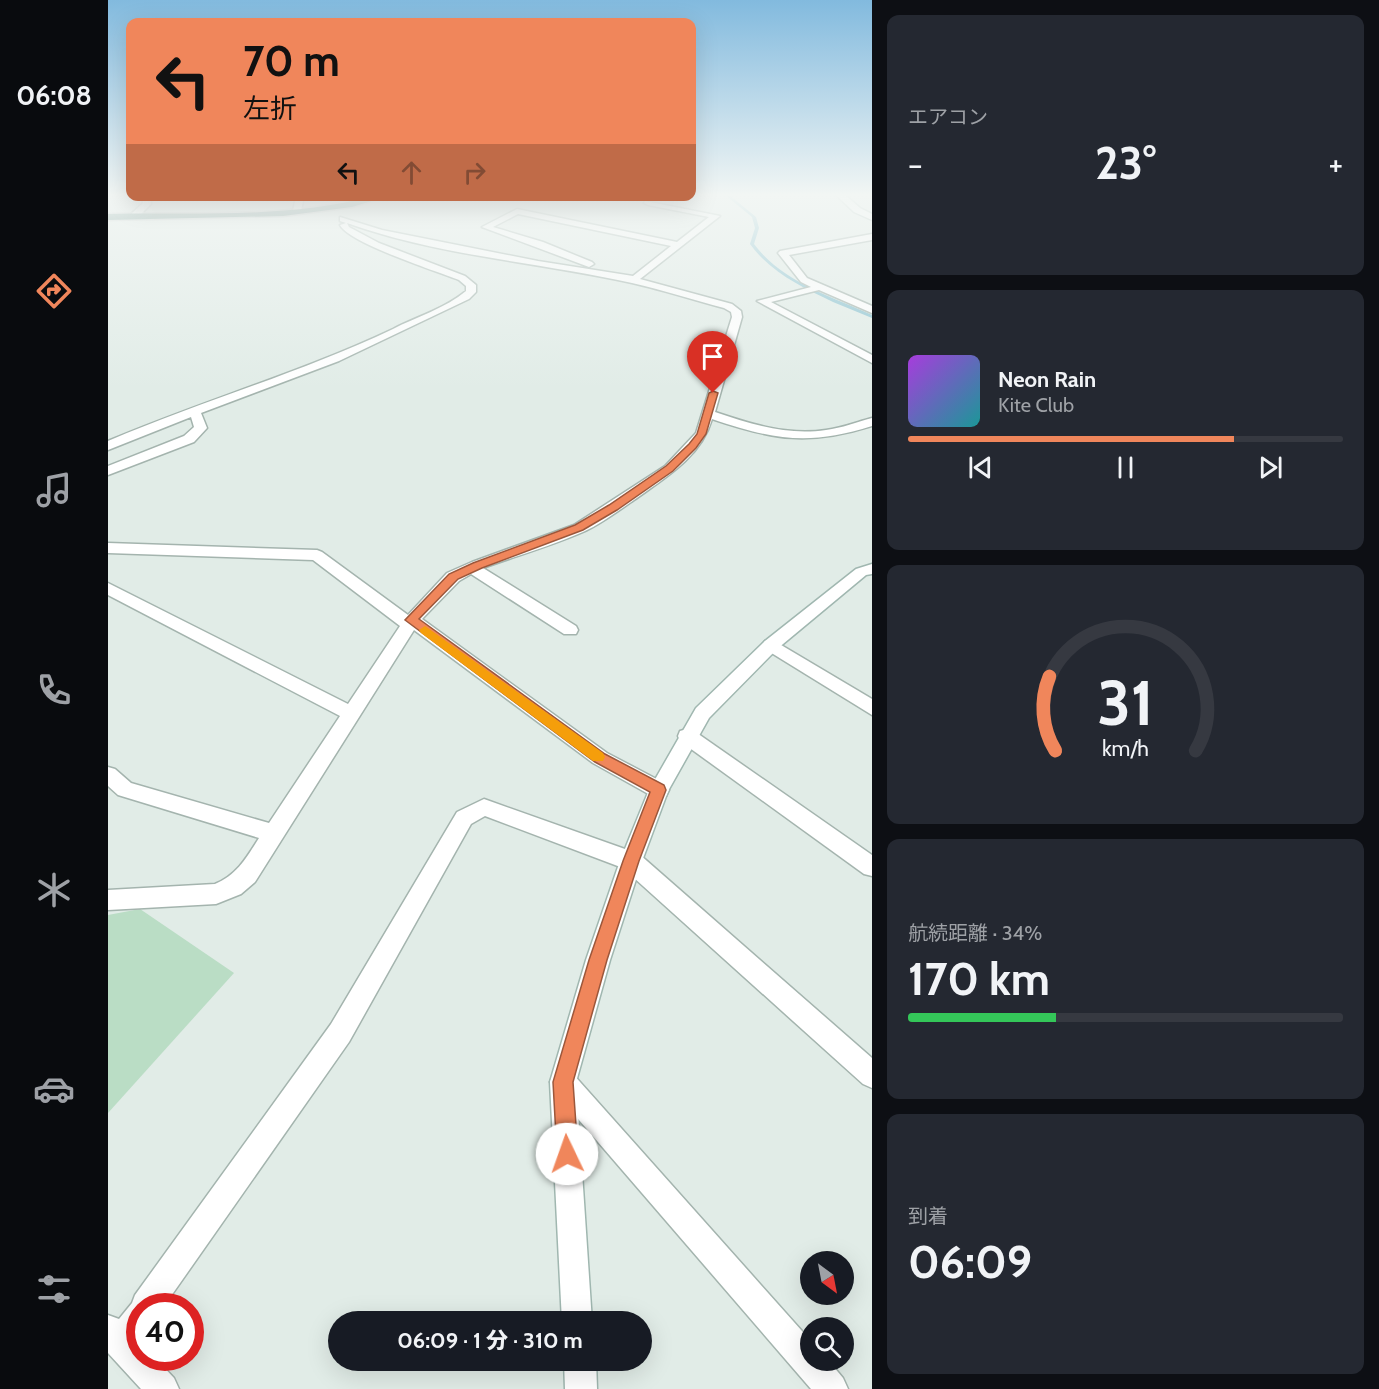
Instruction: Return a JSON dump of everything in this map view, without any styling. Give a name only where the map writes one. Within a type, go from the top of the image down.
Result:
[{"type":"street","points":[[108,446],[194,410],[315,367],[368,345],[471,292],[471,285],[462,278],[412,259]]},
{"type":"street","points":[[108,900],[216,894],[233,887],[247,875],[275,834],[350,712],[411,622],[453,577],[472,567],[579,528],[670,469],[702,434],[737,317],[736,311],[719,302],[633,280],[512,259]]},
{"type":"street","points":[[575,259],[624,273],[633,280]]},
{"type":"street","points":[[633,280],[660,259]]},
{"type":"street","points":[[787,259],[804,280],[872,310]]},
{"type":"street","points":[[821,287],[762,301],[872,360]]},
{"type":"street","points":[[108,471],[189,440],[201,428],[201,423],[194,410]]},
{"type":"street","points":[[707,413],[751,428],[806,438],[847,431],[872,422]]},
{"type":"street","points":[[108,548],[317,555],[600,758],[659,790]]},
{"type":"street","points":[[472,567],[570,630]]},
{"type":"street","points":[[576,1311],[563,1082],[598,960],[631,861],[659,790],[687,736],[702,713],[771,645],[861,572],[872,569]]},
{"type":"street","points":[[108,588],[350,712]]},
{"type":"street","points":[[771,645],[872,708]]},
{"type":"street","points":[[687,736],[872,867]]},
{"type":"street","points":[[108,775],[125,789],[275,834]]},
{"type":"street","points":[[155,1293],[340,1033],[464,818],[484,807],[631,861],[872,1075]]},
{"type":"street","points":[[563,1082],[832,1389]]},
{"type":"street","points":[[126,1326],[114,1336],[163,1389]]},
{"type":"street","points":[[580,1371],[581,1389]]},
{"type":"green space","points":[[140,909],[234,973],[108,1113],[108,915]]},
{"type":"waterway","points":[[764,259],[789,278],[872,317]]},
{"type":"slow traffic","points":[[425,630],[598,757]]},
{"type":"route","points":[[567,1154],[563,1082],[598,960],[631,861],[659,790],[600,758],[412,620],[453,577],[477,565],[579,528],[670,469],[702,434],[713,393]]}]
